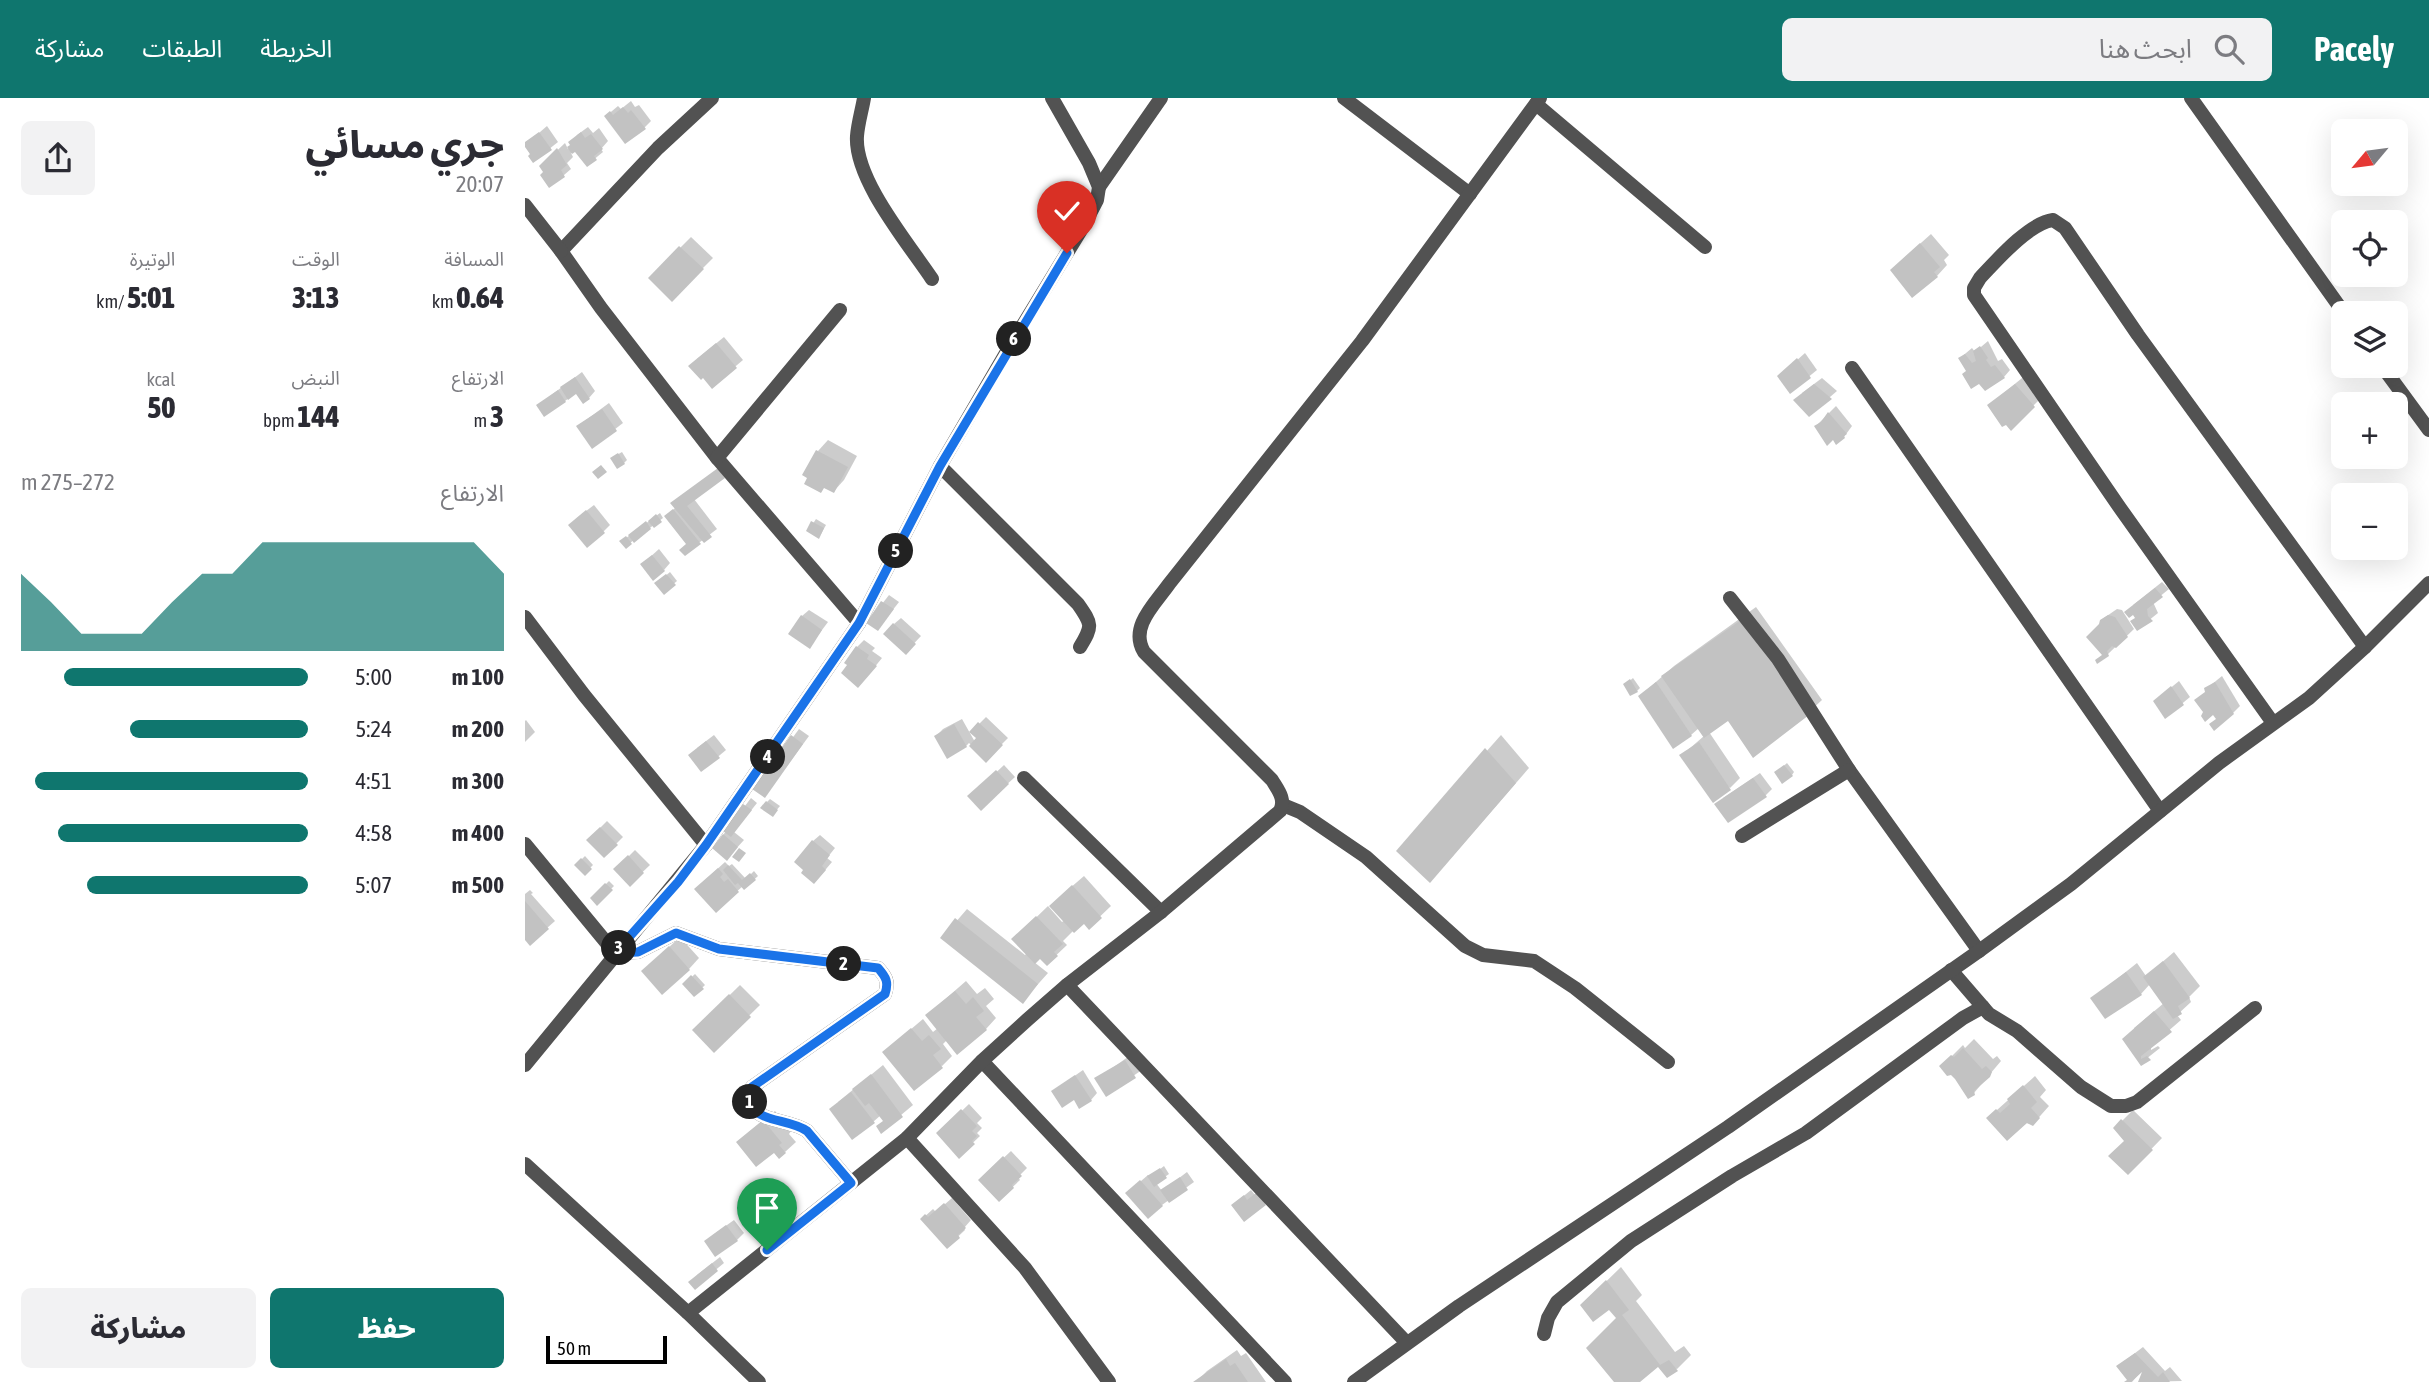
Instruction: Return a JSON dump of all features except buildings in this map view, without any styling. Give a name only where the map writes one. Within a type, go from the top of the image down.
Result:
[{"type":"street","points":[[561,251],[657,148],[712,98]]},
{"type":"street","points":[[864,98],[856,137],[860,162],[871,188],[932,279]]},
{"type":"street","points":[[1052,98],[1089,163],[1099,187]]},
{"type":"street","points":[[525,1065],[706,845],[859,623],[940,466],[1084,225],[1097,200],[1099,187],[1161,98]]},
{"type":"street","points":[[1344,98],[1469,194]]},
{"type":"street","points":[[2191,98],[2335,301]]},
{"type":"street","points":[[688,1313],[907,1138],[982,1061],[1067,985],[1161,912],[1245,839],[1277,815],[1283,805],[1281,794],[1272,780],[1144,652],[1139,643],[1140,625],[1177,573],[1362,341],[1538,101],[1705,247]]},
{"type":"street","points":[[525,205],[717,458],[859,623]]},
{"type":"street","points":[[2273,723],[2120,508],[1975,295],[1974,288],[1980,278],[2031,230],[2041,223],[2053,220],[2065,228],[2139,335],[2365,647]]},
{"type":"street","points":[[717,458],[841,310]]},
{"type":"street","points":[[1852,368],[2160,811]]},
{"type":"street","points":[[2391,378],[2429,430]]},
{"type":"street","points":[[940,466],[1078,604],[1090,624],[1089,633],[1080,648]]},
{"type":"street","points":[[1354,1382],[1406,1342],[1651,1180],[2071,884],[2219,763],[2309,698],[2429,583]]},
{"type":"street","points":[[1730,597],[1778,659],[1849,769],[1979,951]]},
{"type":"street","points":[[525,617],[706,845]]},
{"type":"street","points":[[1742,836],[1849,769]]},
{"type":"street","points":[[1024,778],[1161,912]]},
{"type":"street","points":[[1283,805],[1300,812],[1366,857],[1465,946],[1483,955],[1534,961],[1575,988],[1668,1062]]},
{"type":"street","points":[[525,844],[615,953]]},
{"type":"street","points":[[615,953],[638,952],[676,933],[719,949],[878,968],[888,985],[885,994],[752,1087],[749,1098],[754,1111],[761,1115],[800,1126],[807,1131],[851,1183]]},
{"type":"street","points":[[1951,970],[1983,1007],[2035,1046],[2088,1093],[2111,1106],[2126,1106],[2137,1102],[2255,1008]]},
{"type":"street","points":[[1067,985],[1406,1342]]},
{"type":"street","points":[[1544,1334],[1548,1318],[1557,1302],[1631,1241],[1732,1176],[1806,1133],[1983,1007]]},
{"type":"street","points":[[982,1061],[1285,1382]]},
{"type":"street","points":[[907,1138],[1025,1268],[1109,1382]]},
{"type":"street","points":[[525,1164],[759,1382]]},
{"type":"route","points":[[767,1250],[851,1183],[807,1131],[800,1126],[754,1111],[749,1098],[752,1087],[885,994],[888,985],[886,978],[878,968],[719,949],[676,933],[638,952],[615,953],[678,882],[706,845],[859,623],[940,466],[1067,253]]}]
